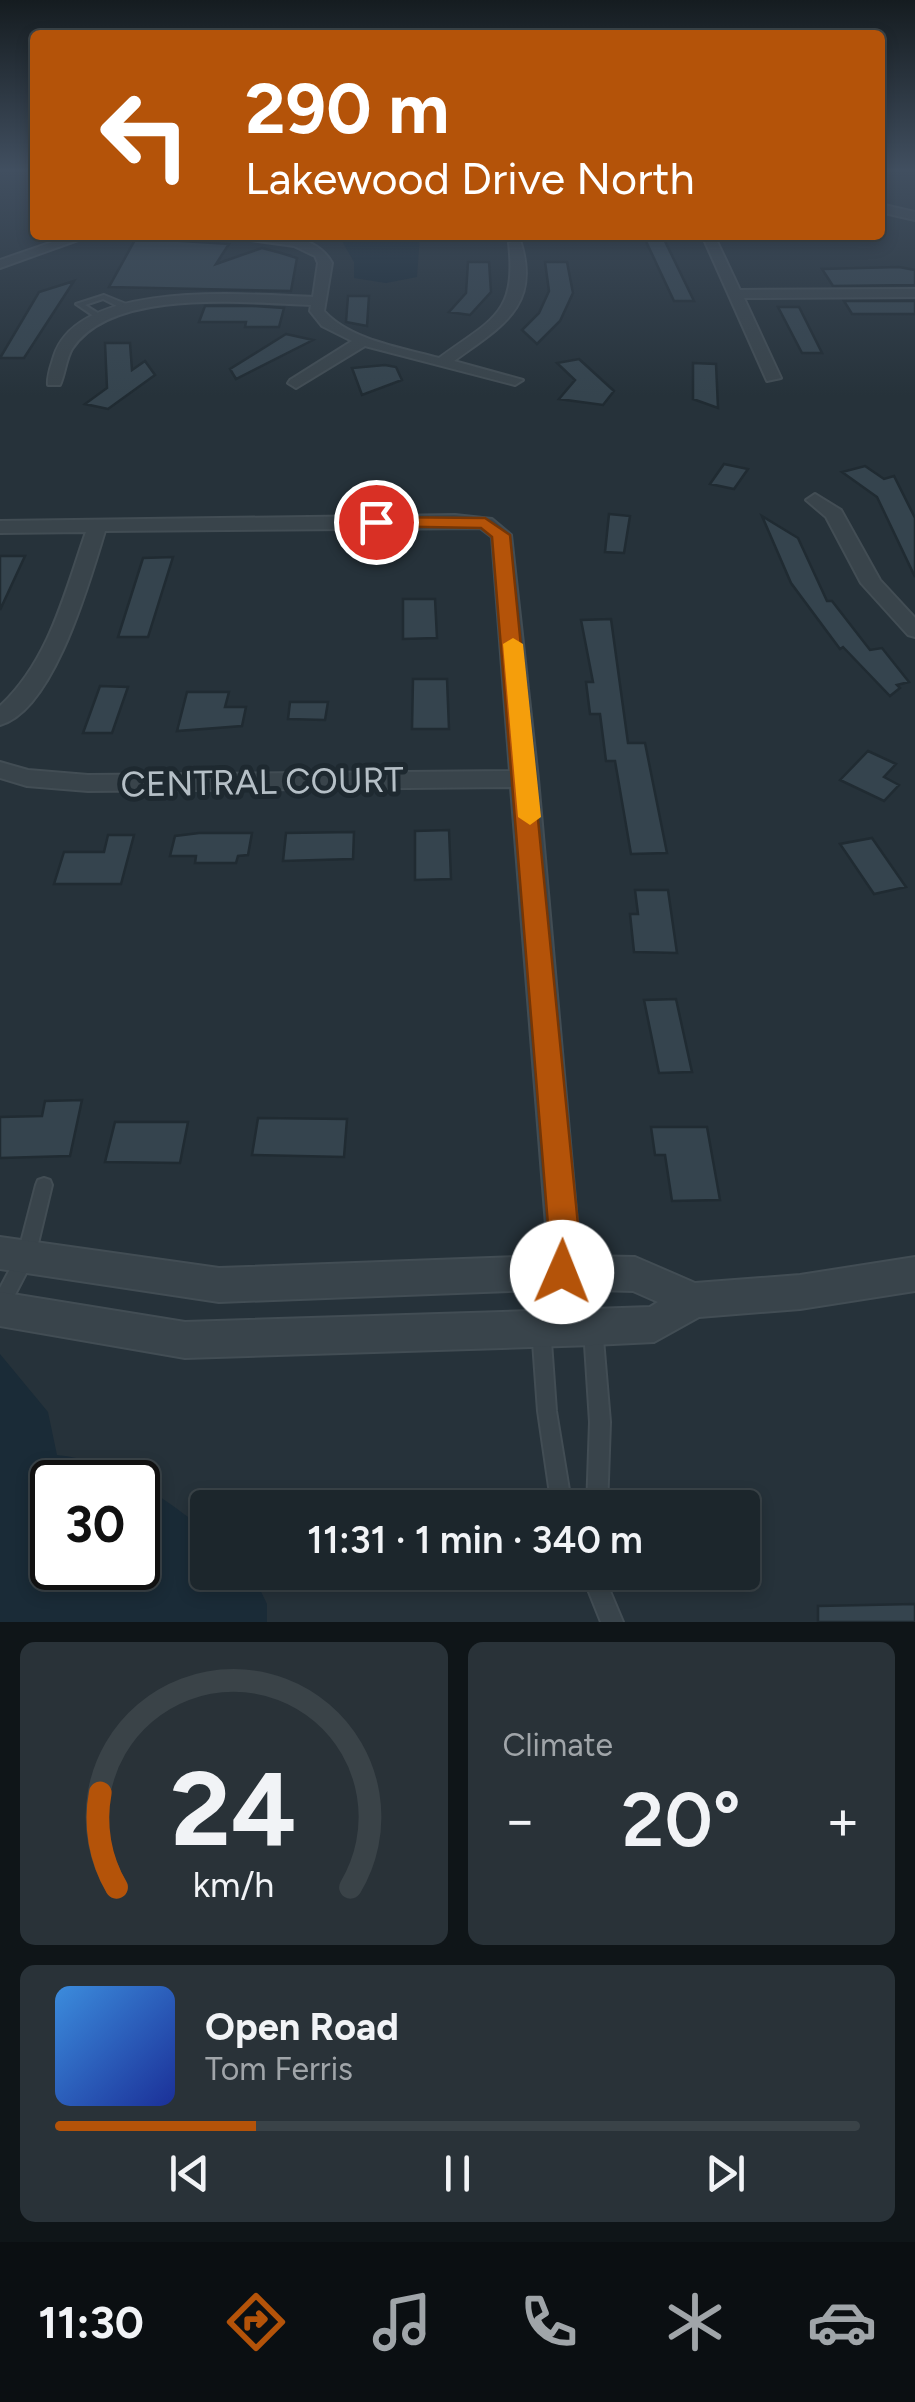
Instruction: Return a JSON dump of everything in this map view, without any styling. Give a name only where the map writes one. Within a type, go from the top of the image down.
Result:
[{"type":"street","points":[[0,264],[57,245]]},
{"type":"street","points":[[293,245],[320,254],[326,264],[318,301],[322,322],[363,342],[515,380]]},
{"type":"street","points":[[444,361],[512,309],[521,290],[515,245]]},
{"type":"street","points":[[712,245],[773,378]]},
{"type":"street","points":[[734,294],[915,292]]},
{"type":"street","points":[[54,382],[58,356],[71,334],[98,317],[170,302],[318,301]]},
{"type":"street","points":[[296,383],[363,342]]},
{"type":"street","points":[[815,500],[834,514],[871,583],[915,630]]},
{"type":"street","points":[[0,528],[485,523],[501,535],[526,779],[563,1225],[562,1272]]},
{"type":"street","points":[[0,718],[17,705],[46,666],[97,527]]},
{"type":"street","name":"CENTRAL COURT","points":[[0,770],[26,778],[88,783],[526,779]]},
{"type":"street","points":[[13,1254],[220,1284],[562,1272],[635,1274],[694,1300]]},
{"type":"street","points":[[0,1308],[186,1340],[593,1327],[654,1324],[694,1300],[800,1292],[915,1274]]},
{"type":"lane","points":[[0,1308],[13,1254],[44,1185]]},
{"type":"lane","points":[[562,1272],[593,1327],[600,1422],[598,1490]]},
{"type":"lane","points":[[559,1490],[547,1411],[541,1328],[562,1272]]},
{"type":"lane","points":[[599,1590],[612,1622]]},
{"type":"water","points":[[344,245],[419,245],[417,277],[386,283],[354,278],[354,262]]},
{"type":"water","points":[[0,1354],[48,1412],[57,1455],[82,1460],[30,1460],[30,1590],[160,1590],[160,1497],[190,1518],[190,1590],[260,1590],[267,1604],[267,1622],[0,1622]]},
{"type":"building","points":[[132,245],[229,245],[216,264],[262,248],[297,258],[291,291],[109,287]]},
{"type":"building","points":[[648,245],[667,245],[694,301],[674,301]]},
{"type":"building","points":[[468,262],[489,262],[491,292],[470,315],[449,312],[466,293]]},
{"type":"building","points":[[545,262],[567,262],[573,293],[560,321],[537,344],[522,330],[539,313],[549,291]]},
{"type":"building","points":[[822,269],[915,270],[915,285],[833,286]]},
{"type":"building","points":[[74,281],[24,358],[0,358],[39,292]]},
{"type":"building","points":[[348,296],[369,296],[367,326],[346,322]]},
{"type":"building","points":[[844,301],[915,301],[915,314],[852,314]]},
{"type":"building","points":[[205,306],[284,308],[279,327],[245,327],[246,322],[199,322]]},
{"type":"building","points":[[778,307],[799,307],[822,353],[802,353]]},
{"type":"building","points":[[286,334],[313,340],[236,379],[230,369]]},
{"type":"building","points":[[105,343],[130,343],[132,370],[145,361],[155,375],[108,409],[85,404],[107,388]]},
{"type":"building","points":[[579,359],[614,391],[603,405],[559,399],[575,380],[557,363]]},
{"type":"building","points":[[693,363],[716,364],[718,408],[693,399]]},
{"type":"building","points":[[396,367],[402,380],[362,395],[352,368]]},
{"type":"building","points":[[724,464],[748,469],[734,489],[710,484]]},
{"type":"building","points":[[865,466],[884,479],[894,476],[915,518],[915,577],[877,497],[842,472]]},
{"type":"building","points":[[609,514],[630,516],[624,553],[605,552]]},
{"type":"building","points":[[762,516],[798,538],[827,601],[832,601],[870,650],[882,648],[909,682],[897,685],[900,688],[890,696],[843,647],[840,649],[791,583]]},
{"type":"building","points":[[0,556],[25,556],[0,610]]},
{"type":"building","points":[[173,557],[148,637],[118,637],[143,558]]},
{"type":"building","points":[[403,599],[435,599],[437,638],[403,639]]},
{"type":"building","points":[[611,619],[628,743],[645,743],[667,853],[631,854],[615,761],[606,761],[600,714],[590,714],[586,682],[593,682],[581,620]]},
{"type":"building","points":[[413,679],[447,679],[449,729],[412,729]]},
{"type":"building","points":[[100,686],[128,687],[112,733],[83,733]]},
{"type":"building","points":[[187,692],[229,692],[225,707],[246,707],[242,726],[177,731]]},
{"type":"building","points":[[290,702],[328,702],[325,720],[288,719]]},
{"type":"building","points":[[868,751],[896,764],[884,777],[899,785],[884,801],[840,780]]},
{"type":"building","points":[[449,830],[451,879],[415,880],[415,831]]},
{"type":"building","points":[[354,832],[353,859],[283,861],[286,833]]},
{"type":"building","points":[[252,833],[248,855],[238,856],[236,863],[195,863],[196,856],[170,856],[175,836]]},
{"type":"building","points":[[108,835],[134,835],[121,884],[54,884],[64,852],[104,852]]},
{"type":"building","points":[[872,838],[906,887],[874,894],[840,844]]},
{"type":"building","points":[[635,890],[668,890],[677,953],[634,952],[630,914],[638,914]]},
{"type":"building","points":[[676,999],[692,1072],[659,1073],[644,1000]]},
{"type":"building","points":[[82,1100],[70,1156],[0,1158],[0,1117],[42,1116],[45,1101]]},
{"type":"building","points":[[258,1118],[347,1119],[344,1157],[252,1155]]},
{"type":"building","points":[[115,1122],[188,1122],[180,1163],[105,1162]]},
{"type":"building","points":[[651,1127],[707,1127],[720,1200],[672,1201],[665,1155],[655,1155]]},
{"type":"building","points":[[915,1604],[915,1622],[818,1622],[818,1606]]},
{"type":"slow traffic","points":[[513,644],[530,817]]},
{"type":"route","points":[[376,522],[485,523],[501,535],[530,816],[563,1225],[562,1272]]}]
